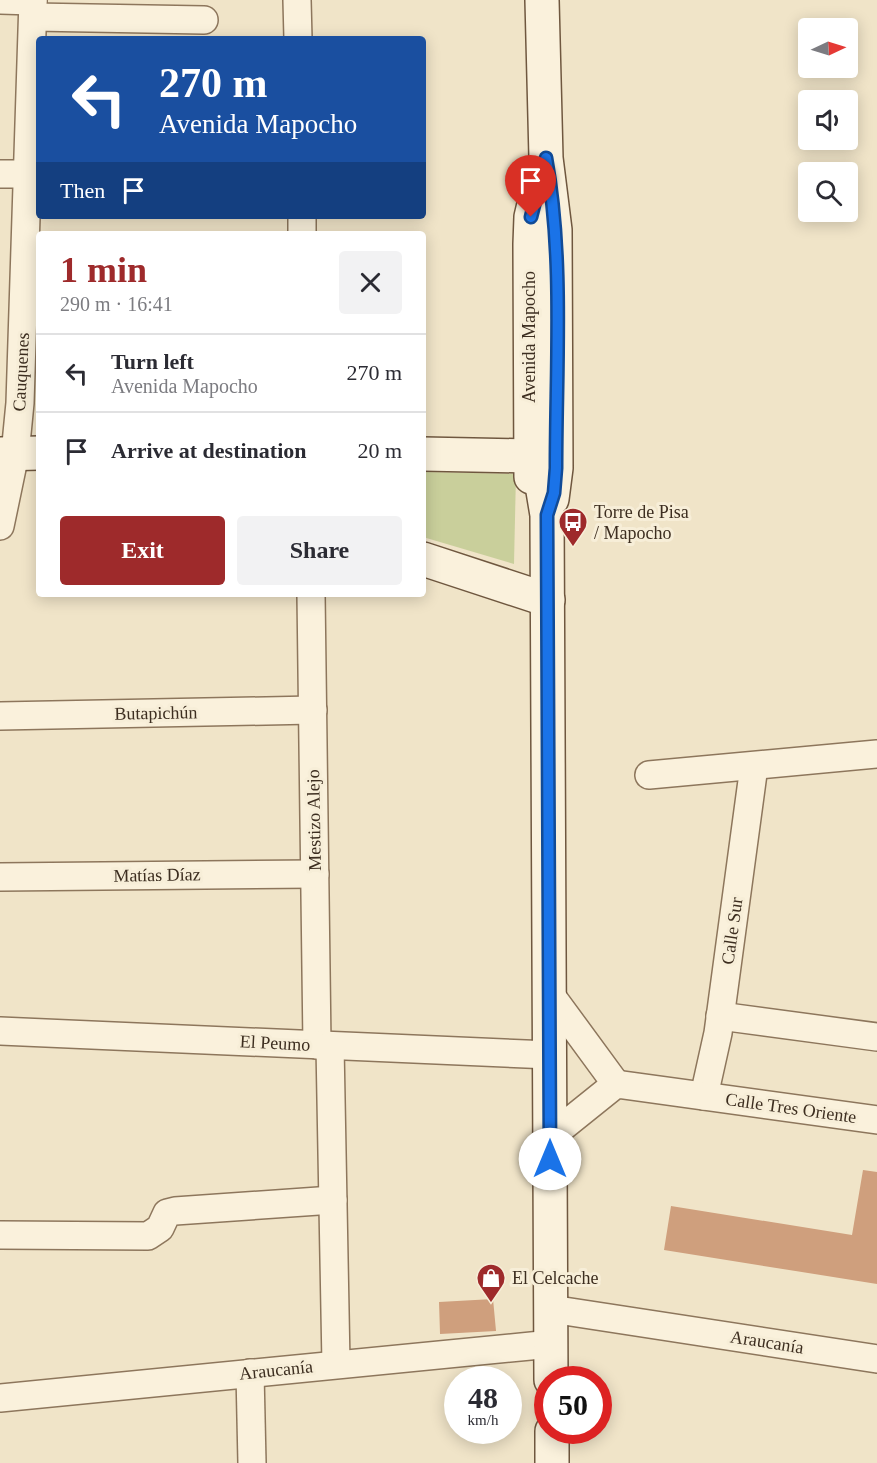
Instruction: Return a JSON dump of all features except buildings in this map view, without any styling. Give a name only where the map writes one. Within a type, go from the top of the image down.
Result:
[{"type":"main road","name":"Avenida Mapocho","points":[[542,0],[546,158],[553,194],[555,230],[556,468],[554,493],[547,515],[551,1366]]},
{"type":"main road","name":"Avenida Mapocho","points":[[546,158],[531,217],[529,456],[532,485],[547,515]]},
{"type":"main road","points":[[426,454],[529,456]]},
{"type":"main road","points":[[426,560],[548,600]]},
{"type":"main road","points":[[552,1444],[552,1463]]},
{"type":"street","points":[[0,0],[33,6],[204,20]]},
{"type":"street","points":[[297,0],[298,36]]},
{"type":"street","name":"Cauquenes","points":[[0,526],[18,454],[32,182],[33,6]]},
{"type":"street","points":[[0,174],[32,182]]},
{"type":"street","name":"Mestizo Alejo","points":[[311,597],[315,874],[333,1200],[336,1364]]},
{"type":"street","name":"Butapichún","points":[[0,716],[313,710]]},
{"type":"street","points":[[649,775],[877,754]]},
{"type":"street","name":"Calle Sur","points":[[704,1096],[720,1016],[754,766]]},
{"type":"street","name":"Matías Díaz","points":[[0,877],[315,874]]},
{"type":"street","points":[[550,994],[616,1084],[550,1137]]},
{"type":"street","points":[[720,1016],[877,1037]]},
{"type":"street","name":"El Peumo","points":[[0,1031],[550,1055]]},
{"type":"street","name":"Calle Tres Oriente","points":[[616,1084],[877,1120]]},
{"type":"street","points":[[0,1235],[148,1236],[160,1228],[167,1214],[175,1210],[333,1200]]},
{"type":"street","name":"Araucanía","points":[[551,1310],[877,1359]]},
{"type":"street","name":"Araucanía","points":[[0,1398],[551,1344]]},
{"type":"street","points":[[250,1373],[252,1463]]},
{"type":"green space","points":[[426,472],[516,474],[514,564],[426,538]]},
{"type":"place","name":"Torre de Pisa / Mapocho","points":[[573,548]]},
{"type":"place","name":"El Celcache","points":[[491,1304]]},
{"type":"route","points":[[531,217],[540,174],[546,158],[553,194],[556,252],[556,481],[547,515],[550,1159]]}]
